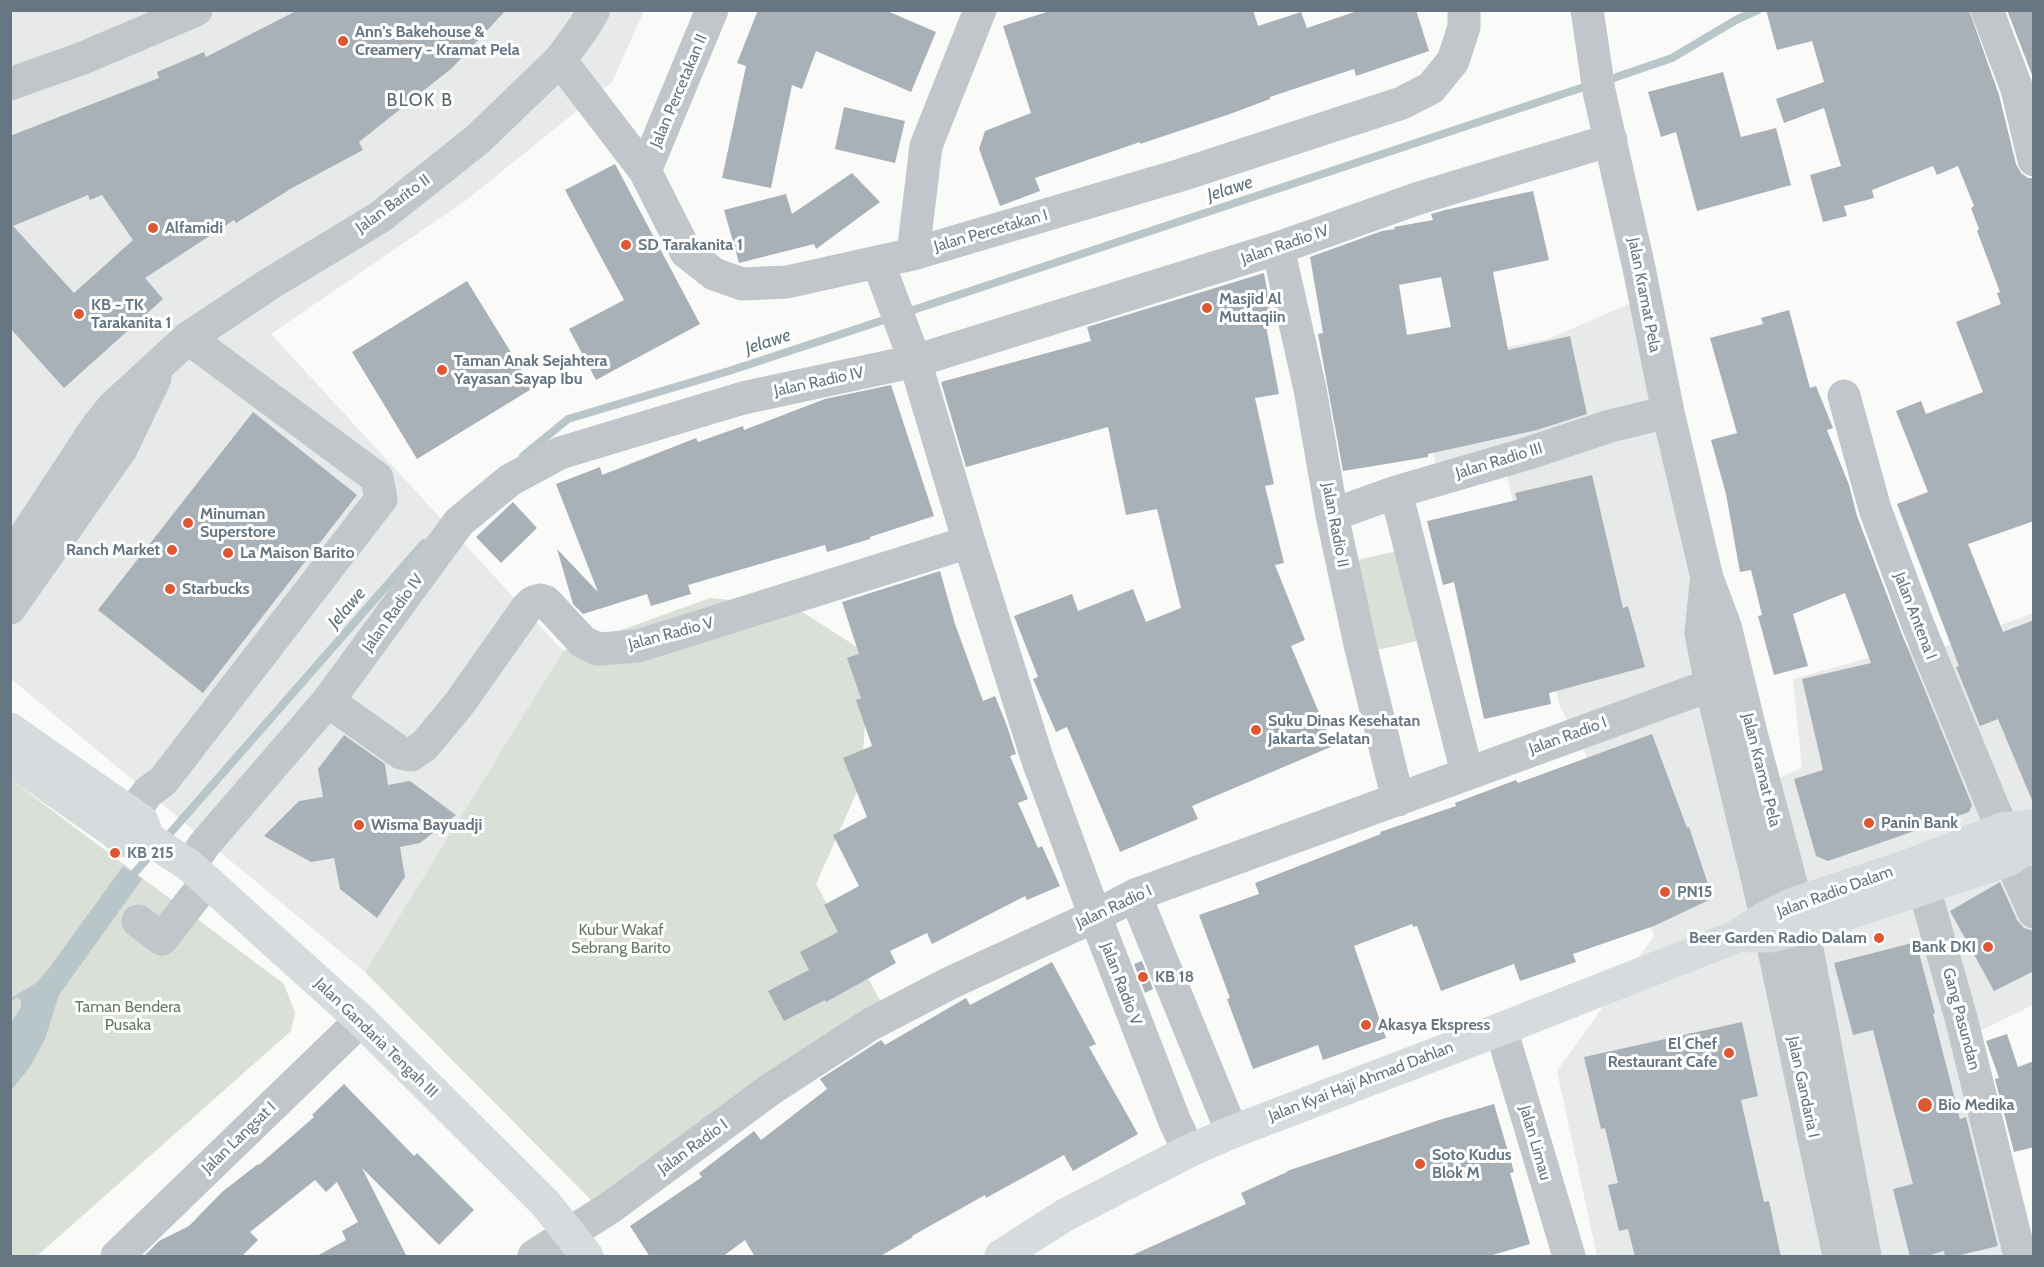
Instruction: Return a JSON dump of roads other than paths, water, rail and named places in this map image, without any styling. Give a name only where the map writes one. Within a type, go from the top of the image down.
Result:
[{"type":"main road","name":"Jalan Gandaria Tengah III","points":[[10,729],[154,843],[361,1020],[546,1204],[578,1245]]},
{"type":"main road","name":"Jalan Gandaria Tengah III","points":[[10,759],[154,843]]},
{"type":"main road","name":"Jalan Radio Dalam","points":[[1799,915],[1924,888],[2015,844],[2034,826]]},
{"type":"main road","name":"Jalan Radio Dalam","points":[[1735,937],[1799,915],[1902,868],[2015,844]]},
{"type":"main road","name":"Jalan Kyai Haji Ahmad Dahlan","points":[[1001,1257],[1065,1215],[1189,1151],[1232,1132],[1735,937]]},
{"type":"street","name":"Jalan Barito II","points":[[10,559],[96,428],[113,407],[188,338],[380,217],[478,139],[560,60],[594,10]]},
{"type":"street","name":"Jalan Percetakan II","points":[[645,171],[712,10]]},
{"type":"street","points":[[913,254],[926,146],[980,10]]},
{"type":"street","name":"Jalan Percetakan I","points":[[560,60],[645,171],[686,252],[714,274],[742,284],[787,282],[913,254],[1181,175],[1402,103],[1431,88],[1453,61],[1464,27],[1464,10]]},
{"type":"street","name":"Jalan Kramat Pela","points":[[1587,10],[1597,78],[1668,412],[1707,578],[1725,626],[1799,915]]},
{"type":"street","points":[[1987,10],[2017,89],[2034,160]]},
{"type":"street","points":[[10,84],[83,58],[183,13]]},
{"type":"street","name":"Jalan Radio IV","points":[[154,843],[204,845],[328,701],[459,522],[510,480],[560,453],[742,398],[1278,248],[1419,198],[1611,140]]},
{"type":"street","name":"Jalan Radio II","points":[[1278,248],[1310,389],[1332,515],[1360,644],[1398,800]]},
{"type":"street","name":"Jalan Radio V","points":[[878,262],[912,352],[969,542],[1038,758],[1095,916],[1175,1122],[1189,1151]]},
{"type":"street","points":[[138,921],[162,939],[148,792],[163,781],[381,498],[376,478],[188,338]]},
{"type":"street","name":"Jalan Barito II","points":[[10,608],[121,449],[163,363]]},
{"type":"street","name":"Jalan Antena I","points":[[1844,396],[1875,508],[1918,625],[2015,844],[2034,912]]},
{"type":"street","name":"Jalan Radio III","points":[[1332,515],[1396,492],[1526,454],[1610,426],[1668,412]]},
{"type":"street","points":[[1396,492],[1467,773]]},
{"type":"street","name":"Jalan Radio V","points":[[328,701],[401,753],[411,755],[425,745],[459,704],[533,602],[540,600],[546,602],[583,642],[598,649],[638,646],[969,542]]},
{"type":"street","name":"Jalan Kramat Pela","points":[[1707,578],[1701,633],[1711,685],[1768,927]]},
{"type":"street","name":"Jalan Radio I","points":[[534,1257],[578,1245],[611,1207],[771,1089],[871,1024],[950,983],[1095,916],[1134,895],[1711,685]]},
{"type":"street","name":"Gang Pasundan","points":[[1924,888],[1964,1030],[2020,1257]]},
{"type":"street","points":[[1134,895],[1232,1132]]},
{"type":"street","name":"Jalan Gandaria I","points":[[1799,915],[1865,1257]]},
{"type":"street","name":"Jalan Gandaria I","points":[[1768,927],[1839,1257]]},
{"type":"street","name":"Jalan Langsat I","points":[[117,1257],[361,1020]]},
{"type":"street","name":"Jalan Limau","points":[[1501,1029],[1569,1257]]},
{"type":"waterway","name":"Jelawe","points":[[1605,81],[1672,58],[1736,20],[1758,10]]},
{"type":"waterway","name":"Jelawe","points":[[904,313],[1590,85]]},
{"type":"waterway","name":"Jelawe","points":[[523,456],[568,419],[729,371],[890,318]]},
{"type":"waterway","name":"Jelawe","points":[[165,839],[424,543]]},
{"type":"waterway","name":"Jelawe","points":[[129,879],[155,850]]},
{"type":"place","name":"Ann's Bakehouse & Creamery - Kramat Pela","points":[[343,41]]},
{"type":"place","name":"Alfamidi","points":[[153,228]]},
{"type":"place","name":"SD Tarakanita 1","points":[[626,245]]},
{"type":"place","name":"Masjid Al Muttaqiin","points":[[1207,308]]},
{"type":"place","name":"KB - TK Tarakanita 1","points":[[79,314]]},
{"type":"place","name":"Taman Anak Sejahtera Yayasan Sayap Ibu","points":[[442,370]]},
{"type":"place","name":"Minuman Superstore","points":[[188,523]]},
{"type":"place","name":"Ranch Market","points":[[172,550]]},
{"type":"place","name":"La Maison Barito","points":[[228,553]]},
{"type":"place","name":"Starbucks","points":[[170,589]]},
{"type":"place","name":"Suku Dinas Kesehatan Jakarta Selatan","points":[[1256,730]]},
{"type":"place","name":"Panin Bank","points":[[1869,823]]},
{"type":"place","name":"Wisma Bayuadji","points":[[359,825]]},
{"type":"place","name":"KB 215","points":[[115,853]]},
{"type":"place","name":"PN15","points":[[1665,892]]},
{"type":"place","name":"Beer Garden Radio Dalam","points":[[1879,938]]},
{"type":"place","name":"Bank DKI","points":[[1988,947]]},
{"type":"place","name":"KB 18","points":[[1143,977]]},
{"type":"place","name":"Akasya Ekspress","points":[[1366,1025]]},
{"type":"place","name":"El Chef Restaurant Cafe","points":[[1729,1053]]},
{"type":"place","name":"Bio Medika","points":[[1925,1105]]},
{"type":"place","name":"Soto Kudus Blok M","points":[[1420,1164]]},
{"type":"district","name":"BLOK B","points":[[420,101]]},
{"type":"park label","name":"Kubur Wakaf Sebrang Barito","points":[[621,939]]},
{"type":"park label","name":"Taman Bendera Pusaka","points":[[128,1016]]}]
